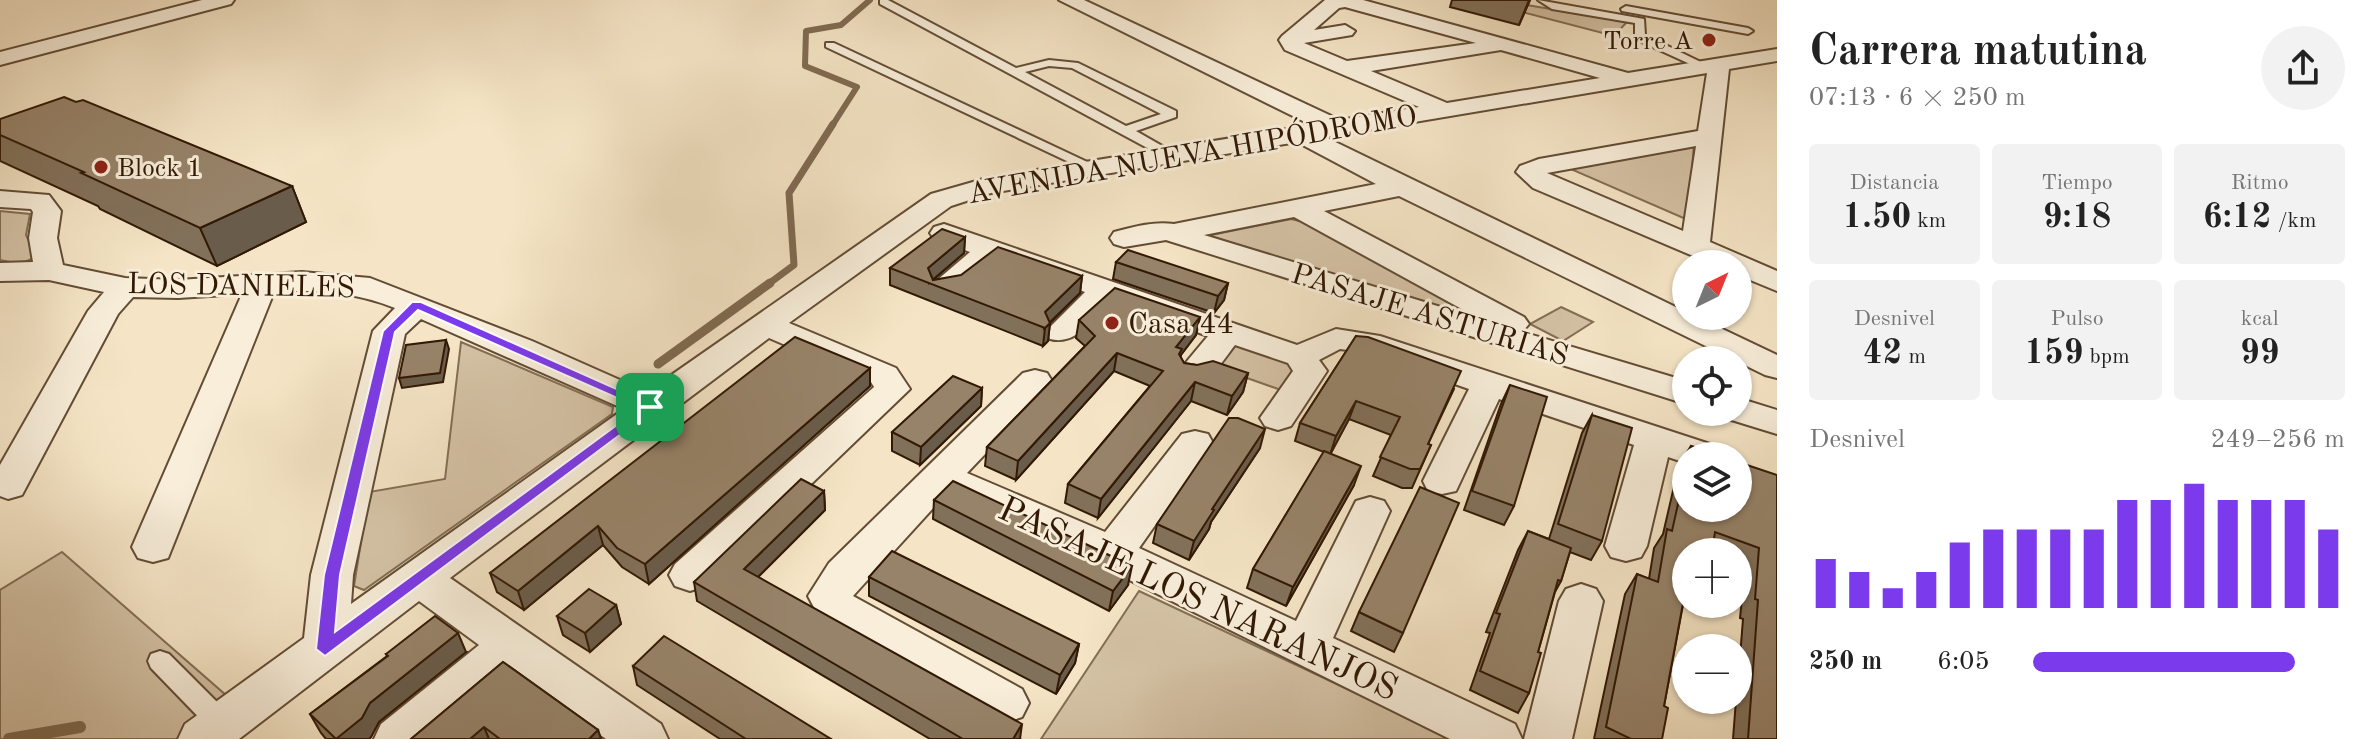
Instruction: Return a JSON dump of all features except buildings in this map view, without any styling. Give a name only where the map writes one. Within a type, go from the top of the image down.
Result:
[{"type":"street","points":[[0,59],[224,0]]},
{"type":"street","points":[[1069,0],[1337,128]]},
{"type":"street","points":[[1445,110],[1288,43],[1333,3],[1341,1],[1629,79]]},
{"type":"street","points":[[1291,39],[1345,31]]},
{"type":"street","points":[[1347,68],[1505,45]]},
{"type":"street","name":"AVENIDA NUEVA HIPÓDROMO","points":[[212,732],[417,577],[941,200],[987,186],[1777,55]]},
{"type":"street","points":[[1695,245],[1710,136],[1712,66]]},
{"type":"street","points":[[1300,134],[1402,187],[1777,368]]},
{"type":"street","points":[[1706,250],[1542,182],[1529,172],[1539,167],[1710,136]]},
{"type":"street","points":[[1124,238],[1162,231],[1174,233],[1402,187]]},
{"type":"street","points":[[0,199],[39,201],[47,211],[43,238],[49,271]]},
{"type":"street","points":[[1300,209],[1580,361]]},
{"type":"street","points":[[944,233],[1300,356],[1310,371],[1278,418]]},
{"type":"street","name":"PASAJE ASTURIAS","points":[[1174,233],[1672,389]]},
{"type":"street","points":[[944,287],[991,250]]},
{"type":"street","points":[[1752,270],[1777,282]]},
{"type":"street","name":"LOS DANIELES","points":[[0,272],[49,271],[125,287],[178,289],[341,282],[370,287],[650,407]]},
{"type":"street","points":[[153,547],[262,284]]},
{"type":"street","points":[[8,485],[104,311],[125,287]]},
{"type":"street","points":[[1061,332],[1105,291]]},
{"type":"street","points":[[325,649],[332,575],[389,331],[417,305]]},
{"type":"street","points":[[690,575],[893,389],[884,375],[767,325]]},
{"type":"street","points":[[1195,372],[1228,333]]},
{"type":"street","points":[[1300,356],[1336,339],[1349,338],[1672,444]]},
{"type":"street","points":[[1005,703],[844,613],[834,605],[830,596],[844,574],[1035,381]]},
{"type":"street","points":[[1442,481],[1489,384]]},
{"type":"street","points":[[1752,414],[1777,422]]},
{"type":"street","points":[[1626,546],[1654,438]]},
{"type":"street","points":[[1112,553],[1195,443]]},
{"type":"street","name":"PASAJE LOS NARANJOS","points":[[942,477],[1112,553],[1498,739]]},
{"type":"street","points":[[1306,648],[1370,511]]},
{"type":"street","points":[[417,577],[644,739]]},
{"type":"street","points":[[1548,739],[1581,601]]},
{"type":"street","points":[[398,739],[513,644]]},
{"type":"lane","points":[[1543,0],[1552,6],[1640,21],[1639,37],[1712,66]]},
{"type":"lane","points":[[1572,0],[1748,31]]},
{"type":"lane","points":[[884,2],[1171,155]]},
{"type":"lane","points":[[830,45],[1093,168]]},
{"type":"lane","points":[[1016,71],[1049,63],[1074,65],[1172,114],[1126,130]]},
{"type":"lane","points":[[160,661],[212,732]]},
{"type":"shaded area","points":[[1476,0],[1498,0],[1627,22],[1614,36]]},
{"type":"shaded area","points":[[1694,144],[1688,220],[1566,167]]},
{"type":"shaded area","points":[[0,211],[30,214],[26,235],[36,257],[20,264],[0,260]]},
{"type":"shaded area","points":[[1291,219],[1315,225],[1513,331],[1213,241],[1211,235]]},
{"type":"shaded area","points":[[1561,307],[1593,322],[1563,341],[1530,324]]},
{"type":"shaded area","points":[[461,342],[613,407],[612,414],[364,590],[354,586],[369,492],[445,479]]},
{"type":"shaded area","points":[[1231,343],[1298,367],[1281,390],[1213,366]]},
{"type":"shaded area","points":[[62,552],[235,703],[184,739],[0,739],[0,590]]},
{"type":"shaded area","points":[[1139,591],[1453,739],[1041,739]]},
{"type":"waterway","points":[[832,126],[857,87],[805,66],[806,31],[841,25],[870,0]]},
{"type":"waterway","points":[[767,285],[794,265],[789,193],[833,124]]},
{"type":"waterway","points":[[658,364],[770,283]]},
{"type":"waterway","points":[[9,739],[80,727]]},
{"type":"place","name":"Torre A","points":[[1709,40]]},
{"type":"place","name":"Block 1","points":[[101,167]]},
{"type":"place","name":"Casa 44","points":[[1112,323]]},
{"type":"route","points":[[417,305],[650,407],[417,577],[325,649],[332,575],[389,331],[417,305]]}]
